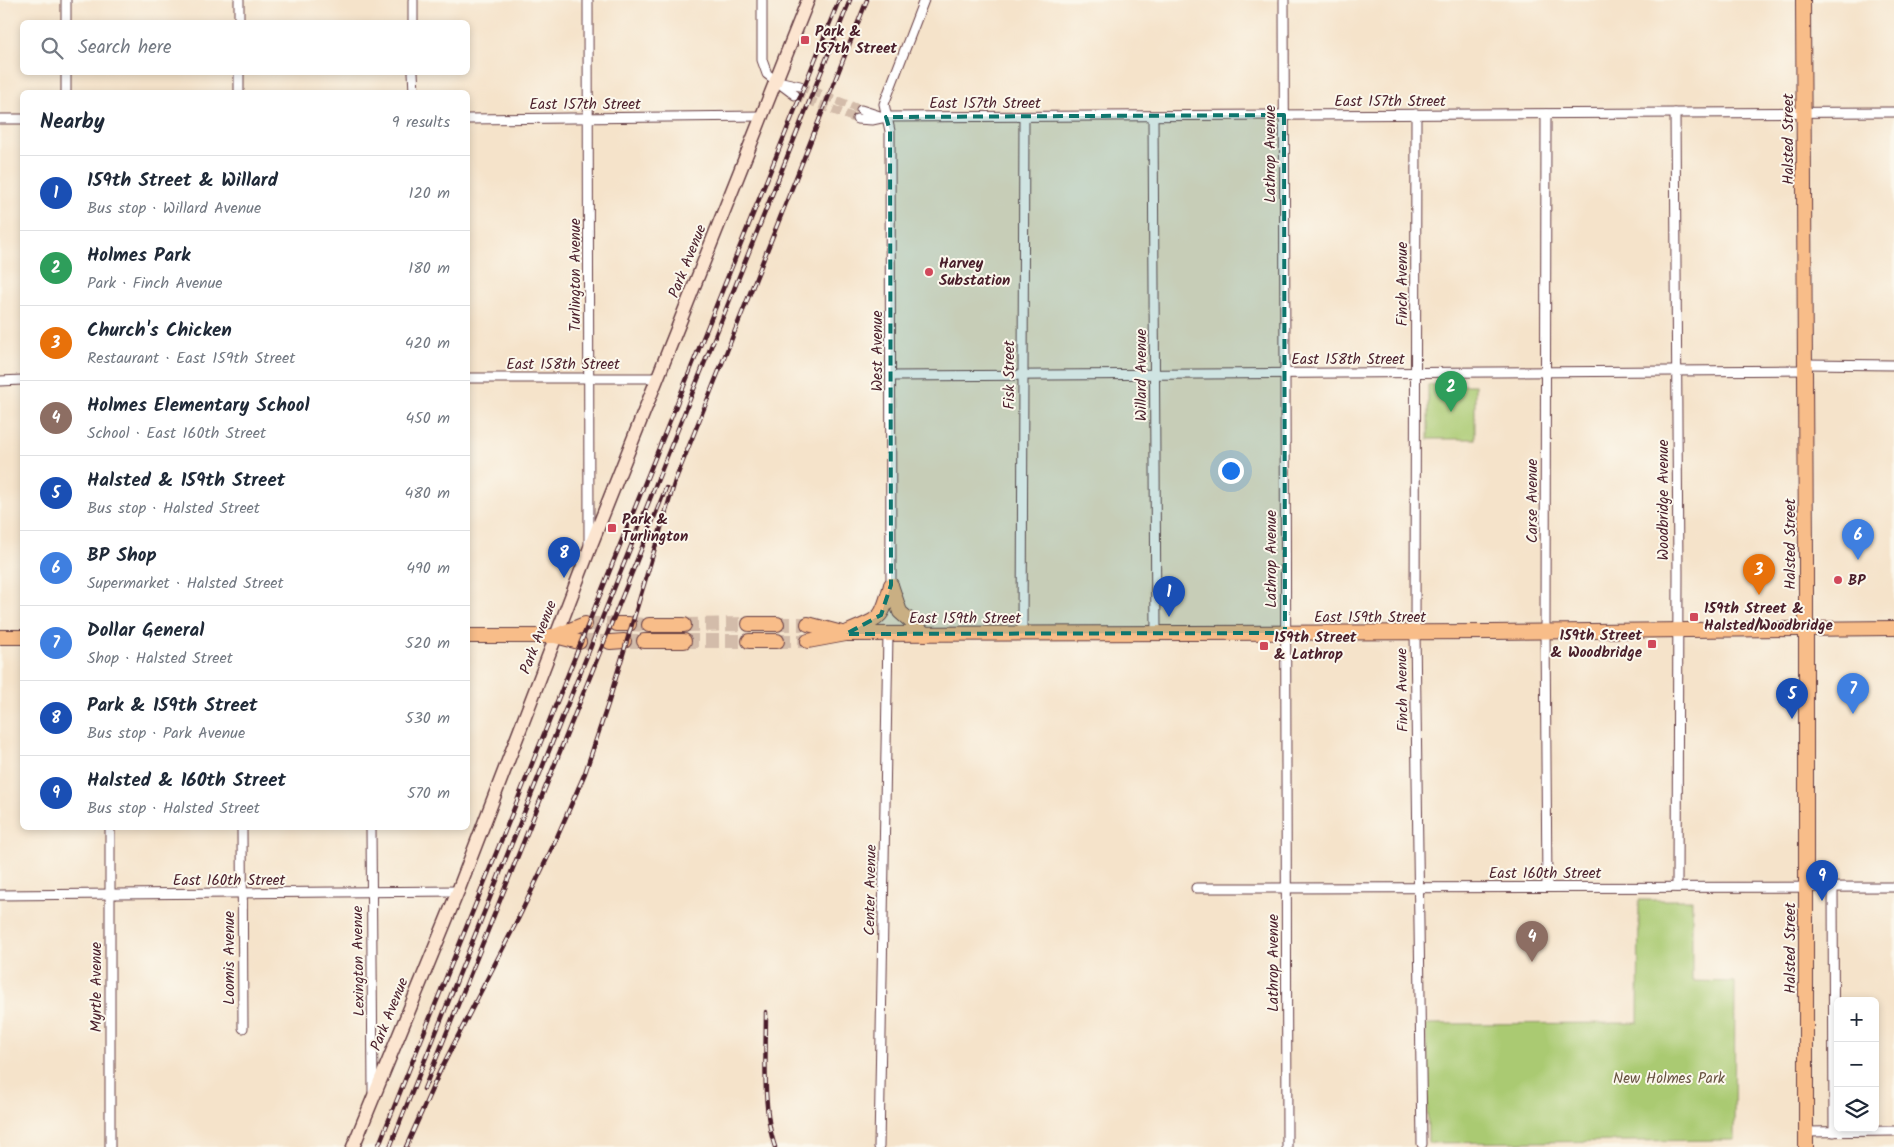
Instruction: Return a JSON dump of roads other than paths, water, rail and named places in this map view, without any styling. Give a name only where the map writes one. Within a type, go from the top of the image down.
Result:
[{"type":"main road","name":"Halsted Street","points":[[1803,0],[1806,367],[1806,1147]]},
{"type":"main road","points":[[846,634],[876,620],[882,615],[891,585]]},
{"type":"main road","points":[[891,585],[900,612],[925,634]]},
{"type":"main road","points":[[556,636],[585,624]]},
{"type":"main road","points":[[749,624],[777,624]]},
{"type":"main road","name":"East 159th Street","points":[[808,624],[846,634]]},
{"type":"main road","points":[[649,625],[684,625]]},
{"type":"main road","name":"East 159th Street","points":[[808,641],[846,634],[1415,633],[1894,628]]},
{"type":"main road","points":[[470,636],[556,636],[579,642]]},
{"type":"main road","points":[[0,637],[20,637]]},
{"type":"main road","points":[[644,642],[684,641]]},
{"type":"main road","points":[[749,641],[777,641]]},
{"type":"street","points":[[66,0],[66,20]]},
{"type":"street","points":[[239,0],[239,20]]},
{"type":"street","points":[[413,0],[413,20]]},
{"type":"street","name":"Turlington Avenue","points":[[588,0],[589,550]]},
{"type":"street","points":[[762,0],[762,60],[767,74],[795,95]]},
{"type":"street","name":"Park Avenue","points":[[354,1143],[458,891],[589,550],[808,0]]},
{"type":"street","name":"West Avenue","points":[[891,585],[890,131],[884,104],[924,0]]},
{"type":"street","name":"Lathrop Avenue","points":[[1284,0],[1287,1147]]},
{"type":"street","points":[[66,75],[66,90]]},
{"type":"street","points":[[239,75],[239,90]]},
{"type":"street","points":[[414,75],[414,90]]},
{"type":"street","points":[[776,80],[800,86]]},
{"type":"street","name":"East 157th Street","points":[[861,110],[886,117]]},
{"type":"street","name":"East 157th Street","points":[[857,119],[872,120],[886,117],[1894,112]]},
{"type":"street","name":"Woodbridge Avenue","points":[[1675,113],[1677,887]]},
{"type":"street","name":"Finch Avenue","points":[[1416,114],[1415,633],[1422,1144]]},
{"type":"street","name":"Carse Avenue","points":[[1546,114],[1545,632],[1547,887]]},
{"type":"street","name":"East 157th Street","points":[[470,118],[762,116]]},
{"type":"street","name":"Fisk Street","points":[[1022,634],[1024,117]]},
{"type":"street","name":"Willard Avenue","points":[[1153,117],[1156,634]]},
{"type":"street","points":[[0,118],[20,118]]},
{"type":"street","name":"East 158th Street","points":[[891,376],[1676,370],[1894,365]]},
{"type":"street","name":"East 158th Street","points":[[470,378],[658,378]]},
{"type":"street","points":[[0,380],[20,380]]},
{"type":"street","name":"Center Avenue","points":[[879,1146],[888,634]]},
{"type":"street","name":"Myrtle Avenue","points":[[110,830],[110,1147]]},
{"type":"street","name":"Loomis Avenue","points":[[242,830],[243,1028]]},
{"type":"street","name":"Lexington Avenue","points":[[371,830],[373,1095]]},
{"type":"street","points":[[1806,1132],[1834,1132],[1833,887]]},
{"type":"street","name":"East 160th Street","points":[[1196,888],[1894,887]]},
{"type":"street","name":"East 160th Street","points":[[0,895],[458,891]]},
{"type":"street","points":[[1879,1131],[1894,1131]]},
{"type":"tunnel","points":[[800,86],[861,110]]},
{"type":"tunnel","points":[[795,95],[857,119]]},
{"type":"tunnel","points":[[585,624],[617,624]]},
{"type":"tunnel","points":[[629,624],[649,625]]},
{"type":"tunnel","points":[[684,625],[749,624]]},
{"type":"tunnel","points":[[777,624],[808,624]]},
{"type":"tunnel","points":[[624,641],[644,641]]},
{"type":"tunnel","points":[[684,641],[749,641]]},
{"type":"tunnel","points":[[777,641],[808,641]]},
{"type":"tunnel","points":[[579,642],[610,642]]},
{"type":"railway","points":[[378,1147],[839,0]]},
{"type":"railway","points":[[390,1147],[850,0]]},
{"type":"railway","points":[[406,1147],[440,1071],[554,844],[585,773],[608,704],[675,481],[867,0]]},
{"type":"railway","points":[[424,1089],[666,488]]},
{"type":"railway","points":[[766,1012],[766,1099],[775,1147]]},
{"type":"place","name":"Park & 157th Street","points":[[805,40]]},
{"type":"place","name":"Harvey Substation","points":[[929,272]]},
{"type":"place","name":"Holmes Park","points":[[1451,412]]},
{"type":"place","name":"Park & Turlington","points":[[612,528]]},
{"type":"place","name":"BP Shop","points":[[1858,560]]},
{"type":"place","name":"Park & 159th Street","points":[[564,578]]},
{"type":"place","name":"BP","points":[[1838,580]]},
{"type":"place","name":"Church's Chicken","points":[[1759,595]]},
{"type":"place","name":"159th Street & Willard","points":[[1169,617]]},
{"type":"place","name":"159th Street & Halsted/Woodbridge","points":[[1694,617]]},
{"type":"place","name":"159th Street & Woodbridge","points":[[1652,644]]},
{"type":"place","name":"159th Street & Lathrop","points":[[1264,646]]},
{"type":"place","name":"Dollar General","points":[[1853,714]]},
{"type":"place","name":"Halsted & 159th Street","points":[[1792,719]]},
{"type":"place","name":"Halsted & 160th Street","points":[[1822,901]]},
{"type":"place","name":"Holmes Elementary School","points":[[1532,962]]},
{"type":"park label","name":"New Holmes Park","points":[[1669,1078]]}]
